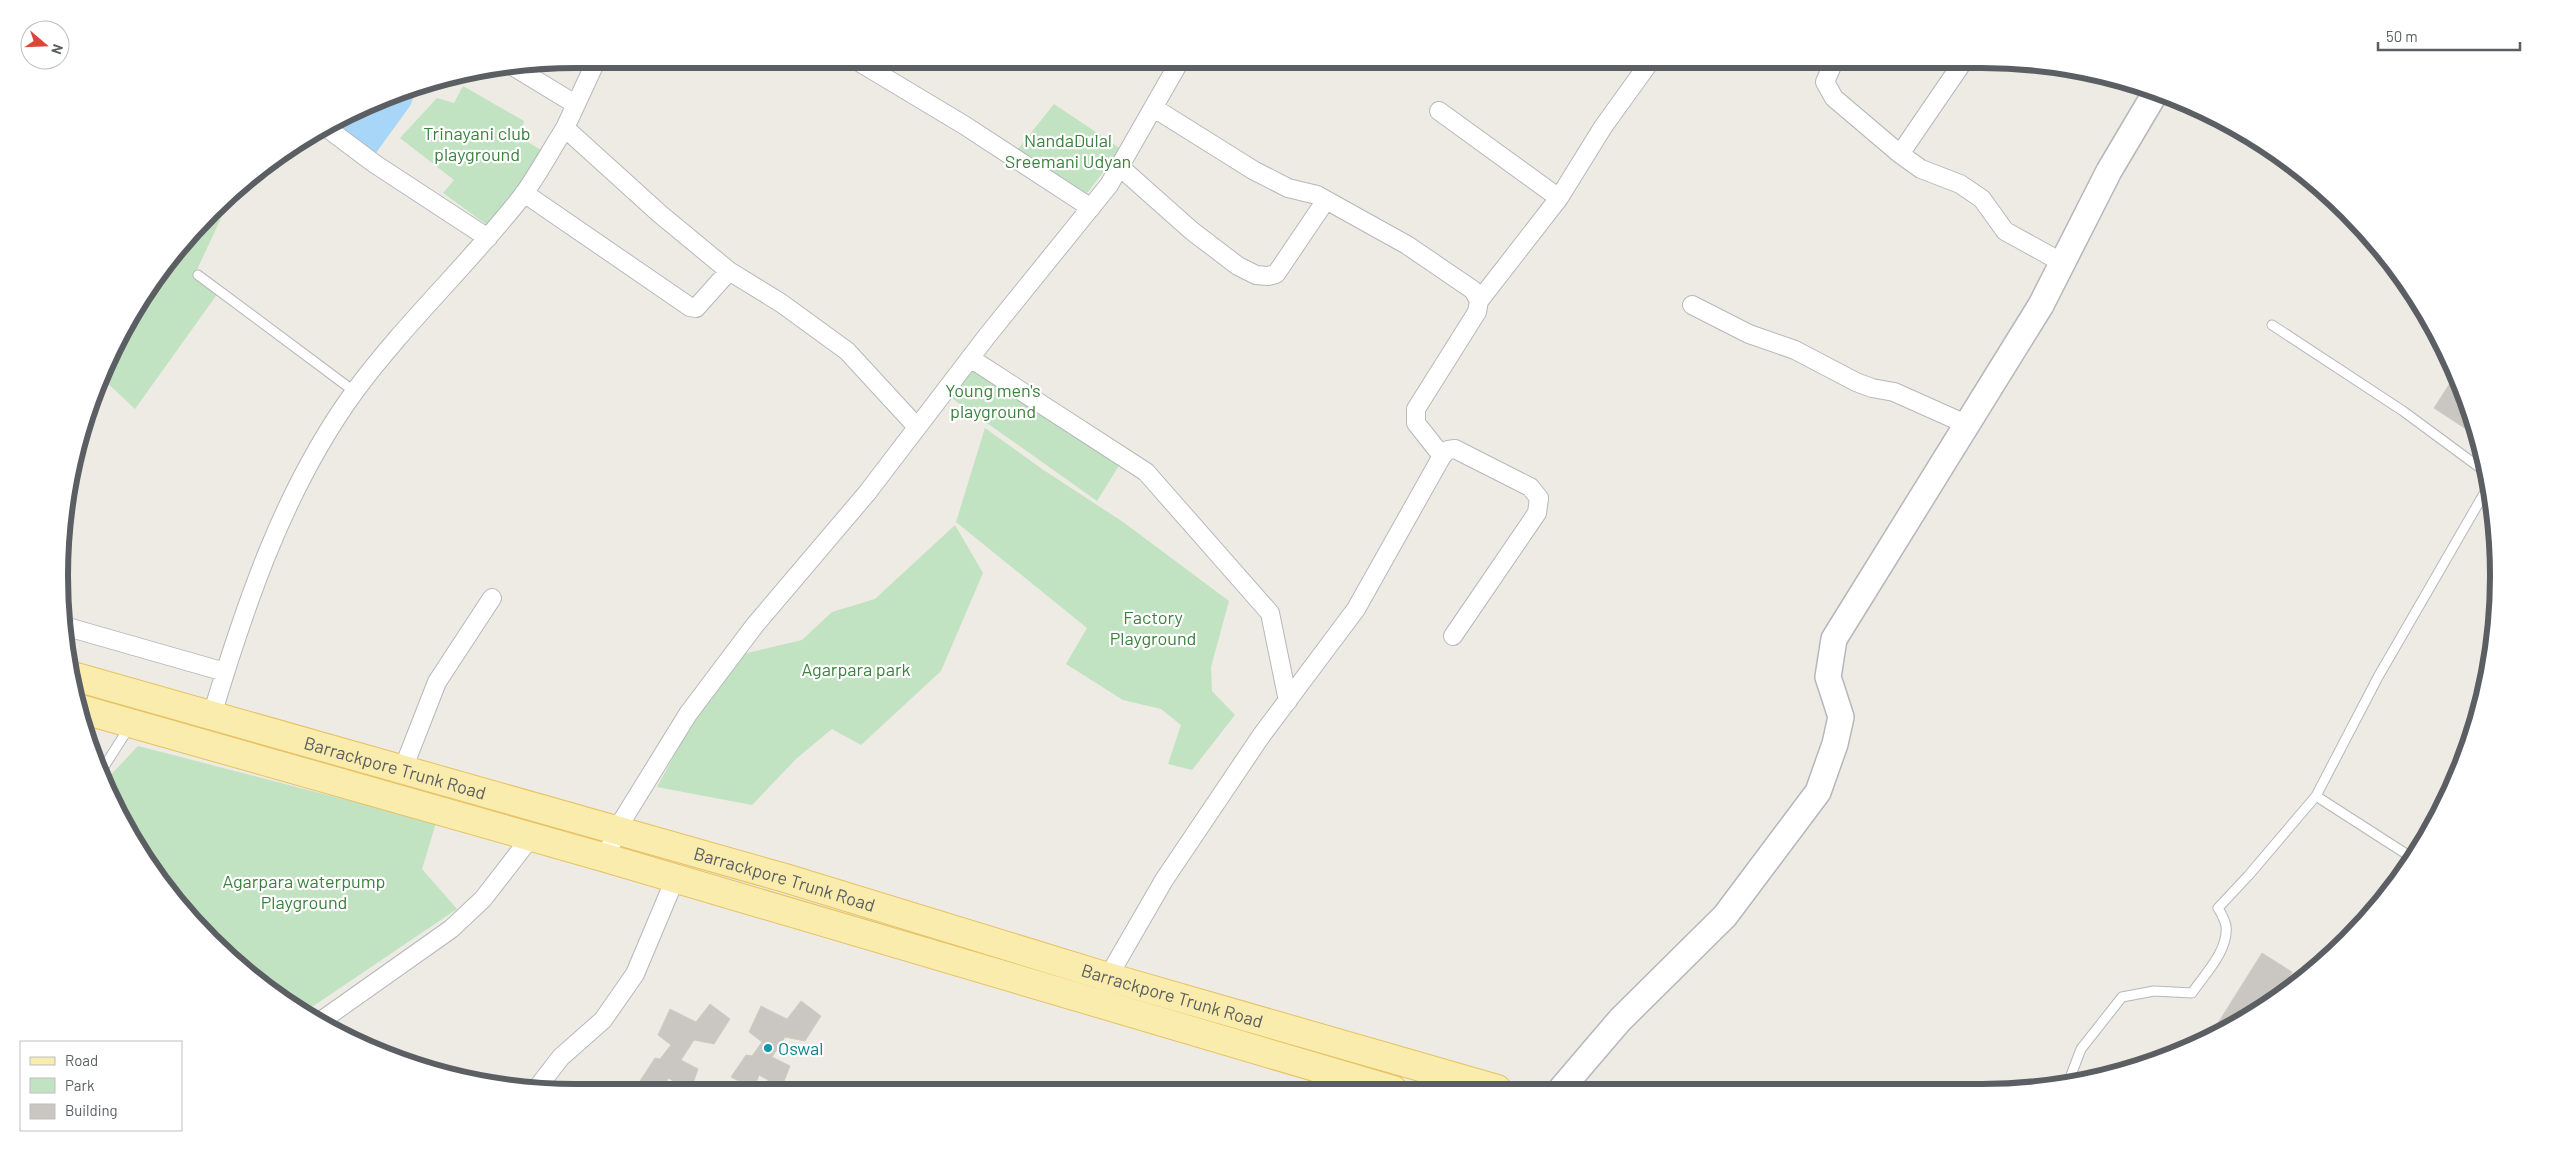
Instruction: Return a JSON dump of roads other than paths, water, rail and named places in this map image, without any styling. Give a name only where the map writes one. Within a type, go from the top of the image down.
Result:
[{"type":"main road","name":"Barrackpore Trunk Road","points":[[79,682],[212,716],[617,829],[786,878],[1108,977],[1476,1084]]},
{"type":"main road","name":"Barrackpore Trunk Road","points":[[86,711],[606,858],[1373,1084]]},
{"type":"street","points":[[212,716],[225,672],[280,521],[317,452],[355,392],[409,324],[488,238],[524,193],[565,128],[574,104],[592,68]]},
{"type":"street","points":[[869,68],[964,125],[1091,208]]},
{"type":"street","points":[[606,858],[617,829],[694,707],[755,625],[867,493],[970,358],[1091,208],[1120,167],[1176,68]]},
{"type":"street","points":[[1442,456],[1416,423],[1416,409],[1477,312],[1479,301],[1559,198],[1603,127],[1646,68]]},
{"type":"street","points":[[1831,68],[1825,82],[1834,98],[1900,154],[1922,169],[1960,184],[1982,199],[2004,231],[2063,263]]},
{"type":"street","points":[[1900,154],[1959,68]]},
{"type":"street","points":[[521,71],[574,104]]},
{"type":"street","points":[[1565,1084],[1620,1020],[1725,916],[1818,792],[1835,744],[1841,717],[1828,677],[1834,638],[2041,305],[2109,171],[2153,97]]},
{"type":"street","points":[[1154,108],[1253,170],[1288,188],[1317,195],[1407,245],[1473,290],[1479,301]]},
{"type":"street","points":[[1439,111],[1559,198]]},
{"type":"street","points":[[565,128],[660,214],[729,271],[781,303],[847,351],[917,427]]},
{"type":"street","points":[[331,131],[375,164],[488,238]]},
{"type":"street","points":[[1120,167],[1192,231],[1238,266],[1256,274],[1268,276],[1276,274],[1326,200]]},
{"type":"street","points":[[524,193],[690,306],[696,308],[702,303],[729,271]]},
{"type":"street","points":[[1692,306],[1749,334],[1795,350],[1856,382],[1872,388],[1894,392],[1968,425]]},
{"type":"street","points":[[970,358],[1146,472],[1270,613],[1288,701]]},
{"type":"street","points":[[1108,977],[1164,880],[1261,736],[1356,609],[1442,456],[1448,450],[1455,449],[1530,487],[1539,498],[1537,513],[1453,636]]},
{"type":"street","points":[[403,769],[437,682],[492,598]]},
{"type":"street","points":[[71,628],[225,672]]},
{"type":"street","points":[[326,1018],[451,929],[483,899],[531,837]]},
{"type":"street","points":[[542,1082],[561,1057],[603,1020],[635,974],[675,879]]},
{"type":"lane","points":[[198,275],[355,392]]},
{"type":"lane","points":[[2272,325],[2402,411],[2479,467]]},
{"type":"lane","points":[[2071,1076],[2080,1049],[2122,997],[2154,991],[2192,993],[2217,956],[2224,940],[2226,925],[2218,908],[2248,876],[2316,796],[2378,677],[2484,494]]},
{"type":"lane","points":[[104,766],[132,724]]},
{"type":"lane","points":[[2316,796],[2407,854]]},
{"type":"water","points":[[434,88],[433,91],[423,91]]},
{"type":"water","points":[[415,93],[410,106],[373,157],[335,128],[381,106]]},
{"type":"place","name":"Oswal","points":[[768,1048]]},
{"type":"park label","name":"Trinayani club playground","points":[[477,143]]},
{"type":"park label","name":"NandaDulal Sreemani Udyan","points":[[1068,150]]},
{"type":"park label","name":"Young men's playground","points":[[993,400]]},
{"type":"park label","name":"Factory Playground","points":[[1153,628]]},
{"type":"park label","name":"Agarpara park","points":[[856,669]]},
{"type":"park label","name":"Agarpara waterpump Playground","points":[[304,891]]}]
